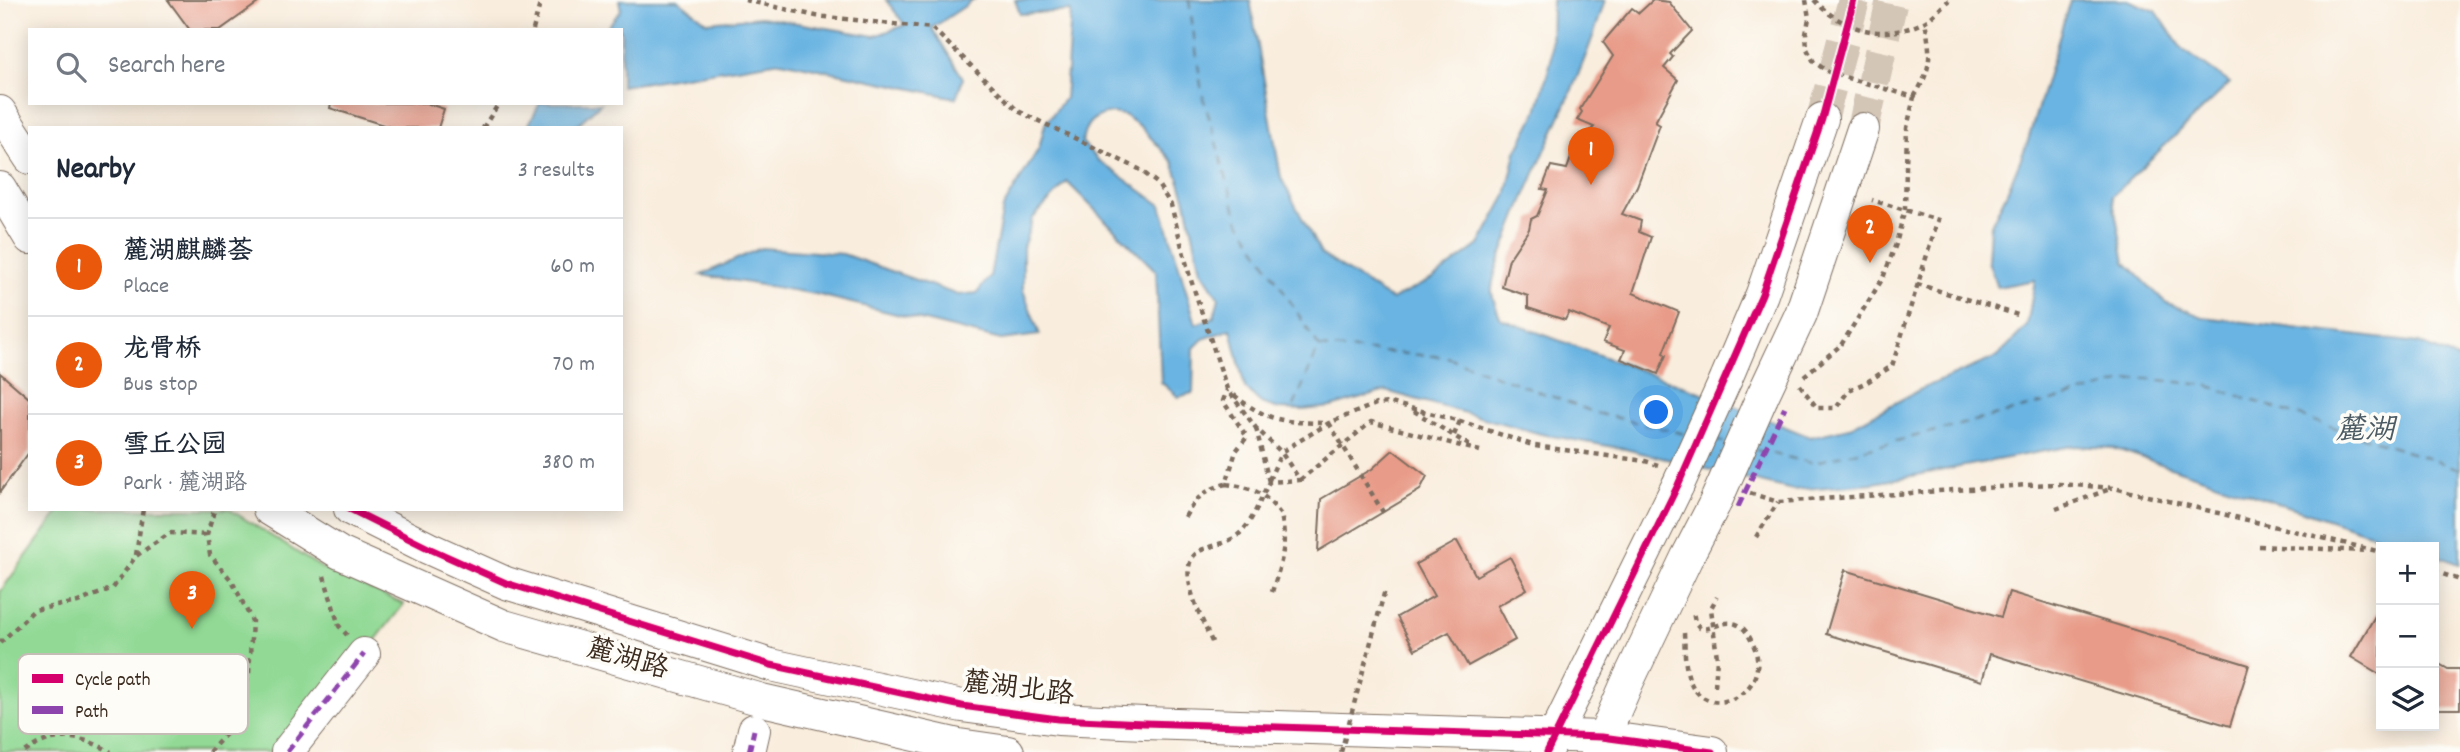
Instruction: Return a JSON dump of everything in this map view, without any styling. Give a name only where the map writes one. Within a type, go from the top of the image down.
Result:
[{"type":"street","points":[[0,112],[28,155]]},
{"type":"street","points":[[1551,743],[1584,679],[1668,475],[1726,379],[1762,294],[1822,120]]},
{"type":"street","points":[[1599,745],[1687,557],[1727,496],[1762,397],[1801,314],[1863,129]]},
{"type":"street","points":[[0,188],[28,235]]},
{"type":"street","name":"麓湖路","points":[[272,511],[340,553],[504,626],[798,708],[959,745],[1008,752]]},
{"type":"street","name":"麓湖北路","points":[[354,511],[506,583],[771,665],[962,706],[1058,719],[1712,752]]},
{"type":"street","points":[[287,752],[364,654]]},
{"type":"street","points":[[732,691],[741,655]]},
{"type":"street","points":[[798,708],[806,673]]},
{"type":"path","points":[[534,28],[541,0]]},
{"type":"path","points":[[745,0],[816,16],[932,28],[1018,111],[1139,169],[1157,183],[1171,205],[1189,277],[1227,389],[1256,428],[1281,452],[1300,480]]},
{"type":"path","points":[[1806,0],[1809,18],[1807,48],[1814,62],[1830,73],[1914,97]]},
{"type":"path","points":[[1814,0],[1834,18],[1864,31],[1881,33],[1898,31],[1925,21],[1948,0]]},
{"type":"path","points":[[1872,200],[1938,220],[1892,366],[1849,390],[1836,408],[1817,408],[1798,381],[1841,345],[1883,278],[1896,243],[1905,208],[1907,128],[1914,97],[1925,77],[1931,54],[1925,21]]},
{"type":"path","points":[[484,126],[498,105]]},
{"type":"path","points":[[1917,284],[2018,315]]},
{"type":"path","points":[[1227,389],[1251,409],[1268,418],[1289,422],[1329,423]]},
{"type":"path","points":[[1226,484],[1236,451],[1247,437],[1223,401],[1227,389]]},
{"type":"path","points":[[1212,642],[1192,594],[1187,570],[1192,559],[1202,550],[1217,547],[1242,532],[1269,482],[1281,452],[1329,423],[1376,404],[1391,403],[1408,407],[1535,446],[1645,461],[1668,475]]},
{"type":"path","points":[[1269,482],[1300,480],[1371,422],[1480,452],[1408,407]]},
{"type":"path","points":[[1454,436],[1460,421]]},
{"type":"path","points":[[1329,423],[1386,517]]},
{"type":"path","points":[[1256,428],[1269,482]]},
{"type":"path","points":[[1185,517],[1194,501],[1210,488],[1226,484],[1249,487],[1269,497],[1282,514],[1286,535],[1272,592]]},
{"type":"path","points":[[1727,496],[1778,502],[2028,485],[2114,488],[2376,551]]},
{"type":"path","points":[[2056,509],[2114,488]]},
{"type":"path","points":[[1756,537],[1778,502]]},
{"type":"path","points":[[136,556],[143,511]]},
{"type":"path","points":[[214,511],[206,535],[210,555],[232,581],[252,621],[248,675]]},
{"type":"path","points":[[0,643],[34,610],[78,602],[113,588],[136,556],[170,533],[206,535]]},
{"type":"path","points":[[2259,546],[2376,552]]},
{"type":"path","points":[[322,568],[339,626],[364,654]]},
{"type":"path","points":[[2439,573],[2460,580]]},
{"type":"path","points":[[1341,752],[1385,590]]},
{"type":"path","points":[[1715,686],[1717,658],[1711,608],[1717,597]]},
{"type":"path","points":[[1683,625],[1686,666],[1690,681],[1698,693],[1714,700],[1728,701],[1741,696],[1753,683],[1758,667],[1755,648],[1746,631],[1735,624],[1721,623],[1706,630],[1700,628],[1695,622],[1692,606]]},
{"type":"path","points":[[209,752],[226,734]]},
{"type":"path","points":[[25,752],[49,738],[76,737],[111,752]]},
{"type":"green space","points":[[60,511],[232,511],[322,568],[404,604],[287,752],[0,752],[0,592]]},
{"type":"water","points":[[619,0],[678,0],[707,22],[761,17],[875,36],[905,25],[886,0],[974,0],[932,28],[963,78],[956,98],[781,61],[623,86],[623,28],[607,28],[621,10]]},
{"type":"water","name":"麓湖","points":[[1015,0],[1250,0],[1281,178],[1321,254],[1392,300],[1434,278],[1479,245],[1506,196],[1516,152],[1537,111],[1551,61],[1552,0],[1605,0],[1586,55],[1518,213],[1493,281],[1492,293],[1501,319],[1700,392],[1810,437],[1849,428],[1921,389],[1997,357],[2027,326],[2035,280],[1997,287],[1988,261],[1990,227],[2027,144],[2070,0],[2128,0],[2156,11],[2182,49],[2230,83],[2112,196],[2125,262],[2165,302],[2203,317],[2419,343],[2460,360],[2460,564],[2439,557],[2439,542],[2396,542],[2113,448],[2072,446],[1874,483],[1793,490],[1625,449],[1541,434],[1386,391],[1331,407],[1279,409],[1261,403],[1245,388],[1231,329],[1203,339],[1194,348],[1193,393],[1178,397],[1161,382],[1156,271],[1067,182],[1033,218],[1023,247],[1023,290],[1040,335],[1001,340],[815,294],[701,275],[761,248],[843,254],[958,295],[977,293],[990,276],[1003,208],[1039,148],[1045,124],[1065,98],[1071,11],[1020,14]],"holes":[[[1111,113],[1124,115],[1141,127],[1173,162],[1185,197],[1201,270],[1219,298],[1214,317],[1196,324],[1161,205],[1098,160],[1082,142],[1088,125],[1099,116]]]},
{"type":"water","points":[[539,105],[599,105],[576,126],[528,126]]},
{"type":"building","points":[[168,0],[262,0],[223,28],[189,28]]},
{"type":"building","points":[[1653,0],[1669,2],[1692,31],[1670,54],[1673,57],[1664,68],[1678,80],[1655,122],[1660,125],[1637,186],[1622,214],[1641,221],[1639,232],[1651,237],[1633,293],[1679,312],[1658,374],[1621,359],[1625,350],[1603,342],[1609,328],[1569,312],[1565,320],[1528,308],[1528,296],[1502,287],[1509,259],[1529,229],[1531,219],[1537,216],[1548,190],[1542,189],[1551,166],[1567,169],[1575,147],[1594,127],[1577,120],[1582,112],[1580,109],[1613,56],[1603,42],[1632,8],[1639,13]]},
{"type":"building","points":[[331,105],[432,105],[444,109],[439,126],[387,126],[330,108]]},
{"type":"building","points":[[0,373],[28,397],[28,454],[0,492]]},
{"type":"building","points":[[1393,450],[1427,476],[1420,490],[1318,551],[1321,499],[1372,469]]},
{"type":"building","points":[[1457,541],[1476,576],[1510,557],[1527,589],[1497,606],[1515,640],[1468,666],[1449,632],[1415,650],[1397,617],[1434,596],[1416,564]]},
{"type":"building","points":[[1845,570],[2001,617],[2009,592],[2249,665],[2230,726],[1990,654],[1982,681],[1826,634]]},
{"type":"building","points":[[2376,614],[2376,672],[2351,657]]},
{"type":"building","points":[[2439,664],[2448,669],[2460,669],[2460,709],[2439,709]]},
{"type":"ferry route","points":[[1189,0],[1202,93],[1238,219],[1319,347],[1294,406]]},
{"type":"ferry route","points":[[1319,347],[1447,357],[1596,413],[1685,434]]},
{"type":"ferry route","points":[[1756,450],[1812,463],[2140,378],[2206,385],[2460,469]]},
{"type":"ferry route","points":[[1715,440],[1726,443]]},
{"type":"tunnel","points":[[1822,119],[1854,0]]},
{"type":"tunnel","points":[[1863,129],[1892,0]]},
{"type":"marked path","points":[[1738,507],[1785,407]]},
{"type":"marked path","points":[[287,752],[364,654]]},
{"type":"marked path","points":[[749,752],[754,730]]},
{"type":"cycle path","points":[[1547,752],[1678,485],[1762,294],[1822,119],[1854,0]]},
{"type":"cycle path","points":[[354,511],[506,583],[771,665],[962,706],[1058,719],[1602,737],[1712,752]]},
{"type":"place","name":"麓湖麒麟荟","points":[[1591,185]]},
{"type":"place","name":"龙骨桥","points":[[1870,263]]},
{"type":"place","name":"雪丘公园","points":[[192,629]]}]
